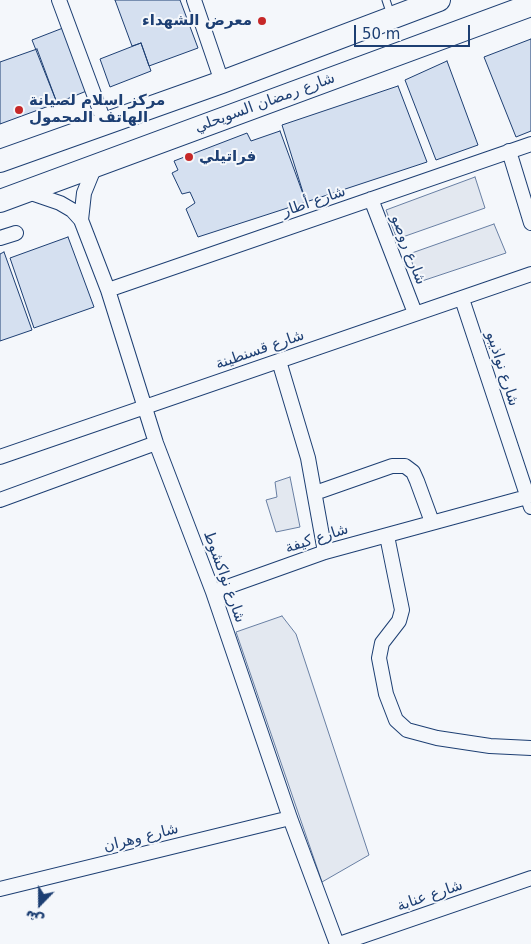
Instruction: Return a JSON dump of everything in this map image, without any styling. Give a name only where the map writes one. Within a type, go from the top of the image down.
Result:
[{"type":"main road","points":[[0,161],[222,82],[389,9],[439,0]]},
{"type":"main road","name":"شارع رمضان السويحلي","points":[[0,201],[531,5]]},
{"type":"street","points":[[59,0],[105,124]]},
{"type":"street","points":[[194,0],[222,82]]},
{"type":"street","name":"شارع أطار","points":[[108,290],[531,144]]},
{"type":"street","points":[[509,151],[531,223]]},
{"type":"street","points":[[82,220],[84,193],[95,166]]},
{"type":"street","points":[[25,191],[60,203],[72,210],[82,220]]},
{"type":"street","name":"شارع روصو","points":[[371,199],[415,313]]},
{"type":"street","name":"شارع نواكشوط","points":[[82,220],[108,290],[156,443],[213,592],[290,818],[338,944]]},
{"type":"street","points":[[0,238],[16,233]]},
{"type":"street","name":"شارع قسنطينة","points":[[0,456],[145,408],[531,274]]},
{"type":"street","name":"شارع نواذيبو","points":[[462,299],[529,502]]},
{"type":"street","points":[[279,361],[302,434],[325,552]]},
{"type":"street","points":[[0,500],[156,443]]},
{"type":"street","points":[[315,493],[392,466],[405,466],[413,472],[432,522]]},
{"type":"street","name":"شارع كيفة","points":[[213,592],[325,552],[432,522],[529,502]]},
{"type":"street","points":[[387,536],[402,610],[399,621],[382,643],[379,658],[386,694],[396,720],[407,730],[438,738],[490,746],[531,748]]},
{"type":"street","name":"شارع وهران","points":[[0,889],[290,818]]},
{"type":"street","name":"شارع عنابة","points":[[338,944],[531,878]]},
{"type":"shaded area","points":[[475,177],[485,208],[397,239],[386,210]]},
{"type":"shaded area","points":[[494,224],[506,253],[419,282],[409,254]]},
{"type":"shaded area","points":[[290,477],[300,527],[276,532],[266,500],[277,497],[275,482]]},
{"type":"shaded area","points":[[282,616],[296,634],[369,855],[322,882],[236,632]]},
{"type":"building","points":[[115,0],[180,0],[198,48],[149,66],[141,43],[132,46]]},
{"type":"building","points":[[63,28],[89,90],[57,103],[32,40]]},
{"type":"building","points":[[531,39],[531,131],[516,137],[484,57]]},
{"type":"building","points":[[141,43],[151,71],[110,87],[100,59]]},
{"type":"building","points":[[37,49],[57,103],[0,124],[0,62]]},
{"type":"building","points":[[447,61],[478,145],[436,160],[405,80]]},
{"type":"building","points":[[398,86],[427,162],[306,202],[282,125]]},
{"type":"building","points":[[280,131],[306,202],[198,237],[186,209],[195,203],[190,192],[182,194],[172,173],[178,170],[174,161],[247,133],[251,141]]},
{"type":"building","points":[[68,237],[94,307],[34,328],[10,258]]},
{"type":"building","points":[[4,252],[32,330],[0,341],[0,254]]},
{"type":"place","name":"معرض الشهداء","points":[[262,21]]},
{"type":"place","name":"مركز اسلام لصيانة الهاتف المحمول","points":[[19,110]]},
{"type":"place","name":"فراتيلي","points":[[189,157]]}]
